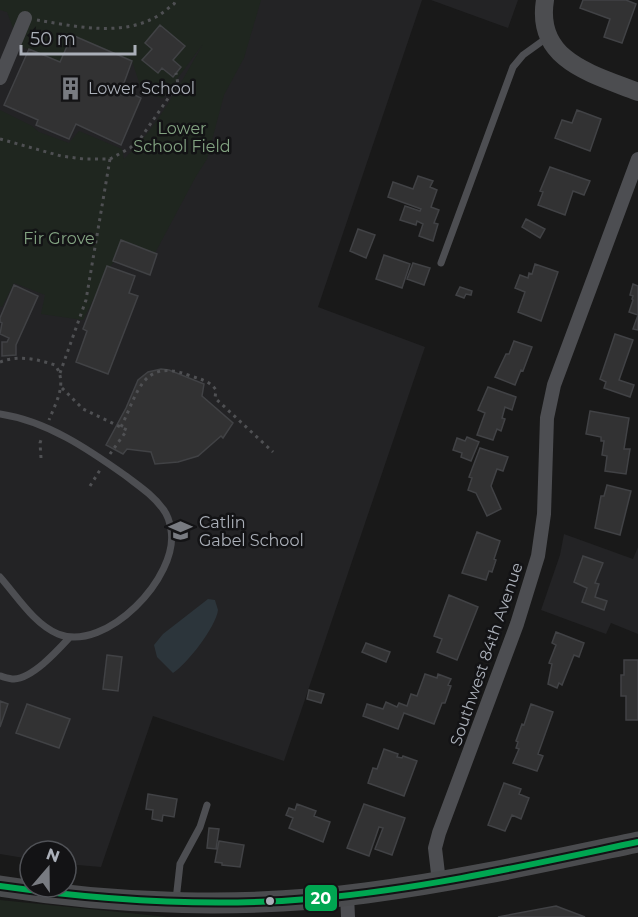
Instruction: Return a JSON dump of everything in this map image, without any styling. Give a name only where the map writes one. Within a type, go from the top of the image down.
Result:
[{"type":"main road","points":[[0,886],[52,894],[176,903],[263,901],[347,895],[439,882],[638,842]]},
{"type":"street","points":[[545,0],[543,24],[556,50],[568,61],[591,73],[638,92]]},
{"type":"street","points":[[0,78],[25,18]]},
{"type":"street","name":"Southwest 84th Avenue","points":[[439,882],[435,848],[439,833],[517,624],[538,556],[544,514],[547,418],[554,385],[638,159]]},
{"type":"street","points":[[347,895],[348,917]]},
{"type":"lane","points":[[441,263],[513,67],[523,55],[548,37]]},
{"type":"lane","points":[[0,414],[35,423],[68,438],[105,462],[153,497],[165,511],[171,531],[171,544],[163,570],[141,602],[128,615],[110,627],[96,632],[70,637],[45,626],[0,577]]},
{"type":"lane","points":[[0,676],[13,679],[25,676],[56,652],[70,637]]},
{"type":"lane","points":[[176,903],[180,864],[200,827],[207,805]]},
{"type":"path","points":[[25,18],[95,28],[129,27],[155,18],[176,0]]},
{"type":"path","points":[[0,139],[61,156],[110,159],[130,148],[140,139],[178,84],[176,73]]},
{"type":"path","points":[[60,373],[86,300],[110,159]]},
{"type":"path","points":[[0,362],[8,359],[29,358],[55,365],[60,373],[62,388],[40,443],[41,458]]},
{"type":"path","points":[[121,427],[144,379],[155,371],[178,371],[211,383],[216,390],[215,398],[273,452]]},
{"type":"path","points":[[62,388],[83,409],[127,430],[114,448]]},
{"type":"path","points":[[90,486],[105,462]]},
{"type":"shaded area","name":"Catlin Gabel School","points":[[0,0],[422,0],[318,307],[425,347],[284,761],[153,716],[101,867],[78,865],[78,839],[18,839],[18,857],[0,854]]},
{"type":"shaded area","points":[[431,0],[518,0],[508,28]]},
{"type":"shaded area","points":[[564,534],[633,559],[638,547],[638,634],[611,623],[606,634],[541,610],[560,555]]},
{"type":"shaded area","points":[[208,599],[215,600],[218,610],[212,626],[193,654],[173,673],[157,657],[154,645],[163,634]]},
{"type":"green space","points":[[0,0],[261,0],[244,58],[224,95],[207,159],[155,253],[122,240],[124,252],[112,264],[83,320],[41,314],[45,295],[14,283],[2,307],[0,306],[0,110],[39,132],[69,143],[79,131],[122,149],[124,159],[158,119],[203,44],[163,98],[143,94],[132,61],[72,35],[60,62],[20,46],[7,12],[0,10]]},
{"type":"green space","points":[[0,900],[168,917],[0,917]]},
{"type":"building","points":[[583,0],[626,0],[636,4],[622,43],[604,37],[610,19],[580,8]]},
{"type":"building","points":[[160,25],[185,46],[173,60],[181,67],[173,77],[162,68],[158,73],[142,60],[152,49],[145,43]]},
{"type":"building","name":"Lower School","points":[[72,35],[132,61],[124,83],[129,86],[126,91],[141,98],[121,145],[76,124],[69,139],[36,125],[38,120],[4,105],[29,49],[60,62]]},
{"type":"building","points":[[577,110],[601,119],[590,151],[555,138],[562,120],[572,123]]},
{"type":"building","points":[[550,167],[590,181],[584,195],[573,191],[565,215],[538,205],[543,192],[540,191]]},
{"type":"building","points":[[418,176],[433,181],[430,187],[437,190],[431,207],[439,210],[434,223],[438,224],[433,241],[419,236],[423,224],[417,221],[416,225],[400,220],[405,206],[420,211],[421,209],[388,197],[393,182],[413,189]]},
{"type":"building","points":[[526,219],[545,229],[540,238],[522,227]]},
{"type":"building","points":[[358,229],[375,235],[366,258],[350,251]]},
{"type":"building","points":[[121,240],[157,254],[150,275],[113,261]]},
{"type":"building","points":[[384,255],[410,264],[402,288],[376,279]]},
{"type":"building","points":[[413,263],[430,268],[424,285],[407,279]]},
{"type":"building","points":[[535,264],[558,272],[541,321],[518,312],[525,292],[515,288],[520,275],[528,278]]},
{"type":"building","points":[[107,266],[135,276],[129,293],[138,296],[108,374],[76,362],[87,331],[83,329]]},
{"type":"building","points":[[633,284],[638,286],[638,315],[629,312],[633,300],[633,296],[630,295]]},
{"type":"building","points":[[14,285],[38,296],[16,345],[16,355],[2,356],[2,342],[7,342],[9,338],[0,334],[2,323],[0,318]]},
{"type":"building","points":[[460,287],[472,291],[471,295],[466,294],[464,298],[456,295]]},
{"type":"building","points":[[638,315],[638,330],[633,329]]},
{"type":"building","points":[[615,334],[633,340],[619,380],[634,385],[630,397],[604,388],[606,382],[600,379]]},
{"type":"building","points":[[514,341],[532,347],[515,385],[495,377]]},
{"type":"building","points":[[161,369],[204,384],[202,396],[233,423],[223,438],[221,436],[198,456],[178,462],[155,464],[151,452],[127,449],[123,454],[106,445],[138,380],[148,372]]},
{"type":"building","points":[[488,387],[516,397],[512,410],[505,407],[502,418],[505,419],[501,431],[497,429],[493,440],[477,435],[485,413],[478,410]]},
{"type":"building","points":[[590,411],[629,418],[624,449],[630,449],[626,474],[605,471],[607,456],[602,455],[604,441],[601,441],[601,437],[586,434]]},
{"type":"building","points":[[467,437],[479,442],[471,461],[461,457],[462,453],[453,450],[457,438],[465,441]]},
{"type":"building","points":[[480,448],[508,457],[503,471],[497,469],[491,486],[501,509],[487,516],[476,493],[468,490],[472,478],[469,477]]},
{"type":"building","points":[[607,485],[631,491],[620,535],[595,528],[601,496],[604,496]]},
{"type":"building","points":[[477,532],[500,541],[492,572],[489,571],[486,580],[462,573]]},
{"type":"building","points":[[583,556],[603,563],[595,583],[599,584],[595,597],[607,601],[604,610],[582,602],[587,588],[574,582]]},
{"type":"building","points":[[449,595],[478,607],[457,660],[437,652],[442,639],[434,636]]},
{"type":"building","points":[[556,632],[584,643],[579,657],[574,655],[562,685],[559,683],[557,688],[548,684],[552,664],[549,663],[556,645],[552,643]]},
{"type":"building","points":[[366,643],[390,652],[386,662],[362,652]]},
{"type":"building","points":[[107,655],[122,657],[118,691],[103,689]]},
{"type":"building","points":[[624,660],[638,660],[638,720],[626,720],[626,696],[621,696]]},
{"type":"building","points":[[425,674],[437,678],[438,674],[451,679],[445,703],[442,703],[434,724],[404,713],[398,729],[363,716],[367,704],[383,709],[386,702],[397,707],[399,703],[407,706],[411,694],[417,696]]},
{"type":"building","points":[[309,690],[324,694],[321,703],[307,699]]},
{"type":"building","points":[[0,701],[8,704],[0,727]]},
{"type":"building","points":[[27,704],[70,719],[59,748],[16,733]]},
{"type":"building","points":[[531,704],[553,712],[538,754],[543,756],[537,771],[513,763],[519,749],[516,748],[518,742],[516,741]]},
{"type":"building","points":[[384,749],[398,754],[397,757],[402,758],[403,756],[417,761],[404,796],[368,783],[373,768],[377,769]]},
{"type":"building","points":[[504,783],[521,789],[519,794],[529,798],[521,819],[512,815],[505,831],[488,825]]},
{"type":"building","points":[[148,794],[177,799],[174,817],[163,815],[162,821],[152,819],[153,810],[146,809]]},
{"type":"building","points":[[297,804],[316,811],[314,816],[330,822],[323,842],[289,828],[293,818],[286,815],[289,808],[295,810]]},
{"type":"building","points":[[364,804],[405,818],[392,855],[375,849],[383,828],[379,827],[369,856],[347,848]]},
{"type":"building","points":[[209,828],[219,829],[216,849],[207,848]]},
{"type":"building","points":[[219,841],[244,845],[240,867],[215,862]]},
{"type":"building","points":[[556,906],[585,917],[498,917]]},
{"type":"transit line","name":"20","points":[[0,886],[120,899],[200,903],[281,901],[361,894],[441,882],[638,842]]},
{"type":"place","name":"Lower School","points":[[70,88]]},
{"type":"place","name":"Catlin Gabel School","points":[[181,531]]},
{"type":"park label","name":"Lower School Field","points":[[182,137]]},
{"type":"park label","name":"Fir Grove","points":[[59,238]]}]
